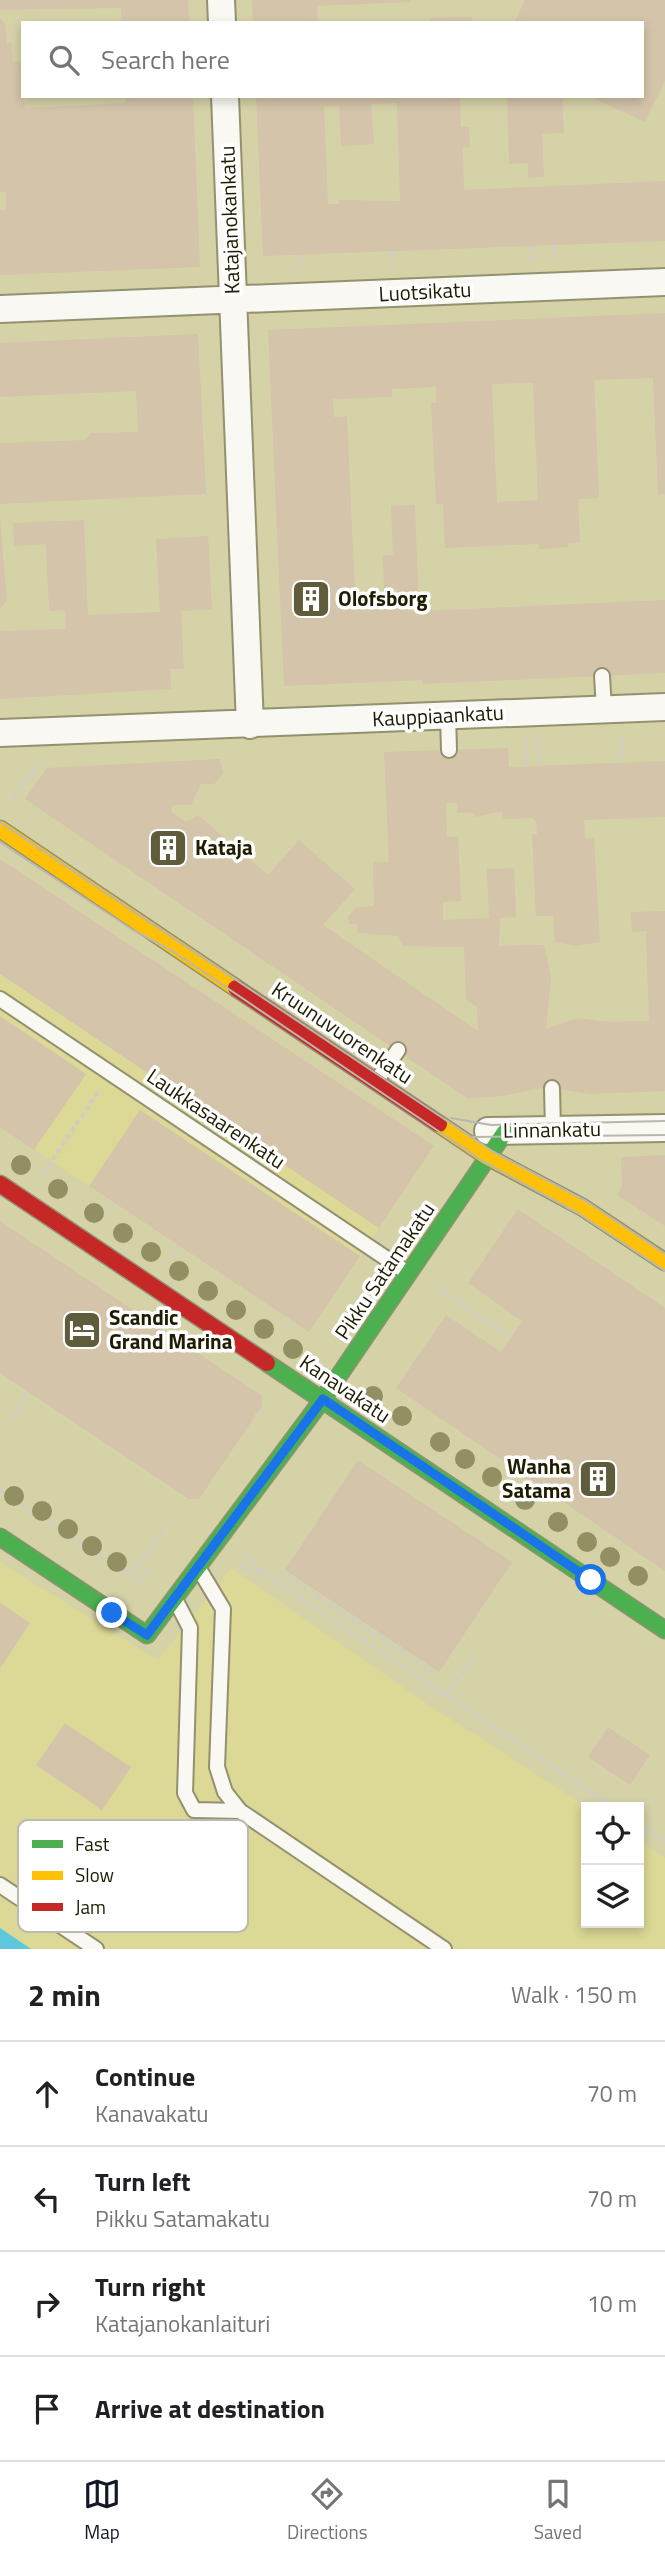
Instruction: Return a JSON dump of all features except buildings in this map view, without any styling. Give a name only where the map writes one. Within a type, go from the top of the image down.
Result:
[{"type":"street","points":[[221,0],[222,21]]},
{"type":"street","name":"Katajanokankatu","points":[[225,98],[250,725]]},
{"type":"street","name":"Luotsikatu","points":[[0,309],[665,282]]},
{"type":"street","name":"Kauppiaankatu","points":[[0,733],[665,707]]},
{"type":"street","name":"Kruunuvuorenkatu","points":[[0,829],[488,1157],[582,1207],[665,1262]]},
{"type":"street","name":"Linnankatu","points":[[439,1123],[464,1129],[505,1132],[665,1128]]},
{"type":"street","name":"Pikku Satamakatu","points":[[0,1537],[147,1635],[176,1601],[323,1399],[505,1132]]},
{"type":"street","name":"Kanavakatu","points":[[0,1184],[665,1630]]},
{"type":"lane","points":[[602,676],[604,709]]},
{"type":"lane","points":[[448,716],[449,750]]},
{"type":"lane","name":"Laukkasaarenkatu","points":[[0,999],[408,1273]]},
{"type":"lane","points":[[376,1081],[398,1050]]},
{"type":"lane","points":[[552,1088],[553,1131]]},
{"type":"lane","points":[[204,1563],[223,1609],[217,1767],[225,1792],[240,1811],[444,1949]]},
{"type":"lane","points":[[176,1601],[190,1628],[185,1793],[194,1810],[240,1811]]},
{"type":"lane","points":[[0,1885],[18,1897]]},
{"type":"lane","points":[[70,1932],[96,1949]]},
{"type":"path","points":[[299,255],[300,267]]},
{"type":"path","points":[[206,494],[212,498]]},
{"type":"path","points":[[525,740],[527,767]]},
{"type":"path","points":[[537,740],[539,766]]},
{"type":"path","points":[[7,808],[40,761]]},
{"type":"path","points":[[26,1200],[110,1073]]},
{"type":"path","points":[[107,1213],[115,1203]]},
{"type":"path","points":[[173,1256],[180,1247]]},
{"type":"path","points":[[435,1286],[512,1337]]},
{"type":"path","points":[[286,1329],[292,1321]]},
{"type":"path","points":[[11,1420],[27,1391]]},
{"type":"path","points":[[0,1490],[124,1572],[132,1573],[167,1524]]},
{"type":"path","points":[[245,1551],[265,1574],[605,1802]]},
{"type":"path","points":[[204,1563],[265,1574]]},
{"type":"path","points":[[123,1584],[135,1586],[151,1569]]},
{"type":"path","points":[[280,1572],[304,1585],[432,1672],[433,1668]]},
{"type":"path","points":[[446,1696],[474,1655]]},
{"type":"path","points":[[644,1827],[665,1842]]},
{"type":"shaded area","points":[[0,859],[434,1146],[309,1332],[0,1127]]},
{"type":"shaded area","points":[[0,1562],[158,1660],[231,1568],[426,1703],[581,1803],[581,1928],[644,1928],[644,1844],[665,1858],[665,1949],[31,1949],[0,1928]]},
{"type":"water","points":[[0,1928],[31,1949],[0,1949]]},
{"type":"tram line","points":[[0,822],[492,1151],[586,1201],[665,1254]]},
{"type":"tram line","points":[[0,842],[133,930],[174,952],[484,1162],[579,1214],[665,1271]]},
{"type":"tram line","points":[[451,1118],[491,1125],[665,1121]]},
{"type":"tram line","points":[[472,1137],[665,1135]]},
{"type":"traffic: fast","points":[[0,1537],[147,1635],[323,1399],[505,1132]]},
{"type":"traffic: fast","points":[[267,1363],[665,1630]]},
{"type":"traffic: slow","points":[[0,829],[236,988]]},
{"type":"traffic: slow","points":[[439,1124],[488,1157],[582,1207],[665,1262]]},
{"type":"traffic: jam","points":[[236,988],[439,1124]]},
{"type":"traffic: jam","points":[[0,1184],[267,1363]]},
{"type":"place","name":"Olofsborg","points":[[311,599]]},
{"type":"place","name":"Kataja","points":[[168,848]]},
{"type":"place","name":"Scandic Grand Marina","points":[[82,1330]]},
{"type":"place","name":"Wanha Satama","points":[[598,1479]]},
{"type":"route","points":[[112,1613],[147,1635],[176,1601],[323,1399],[591,1580]]}]
